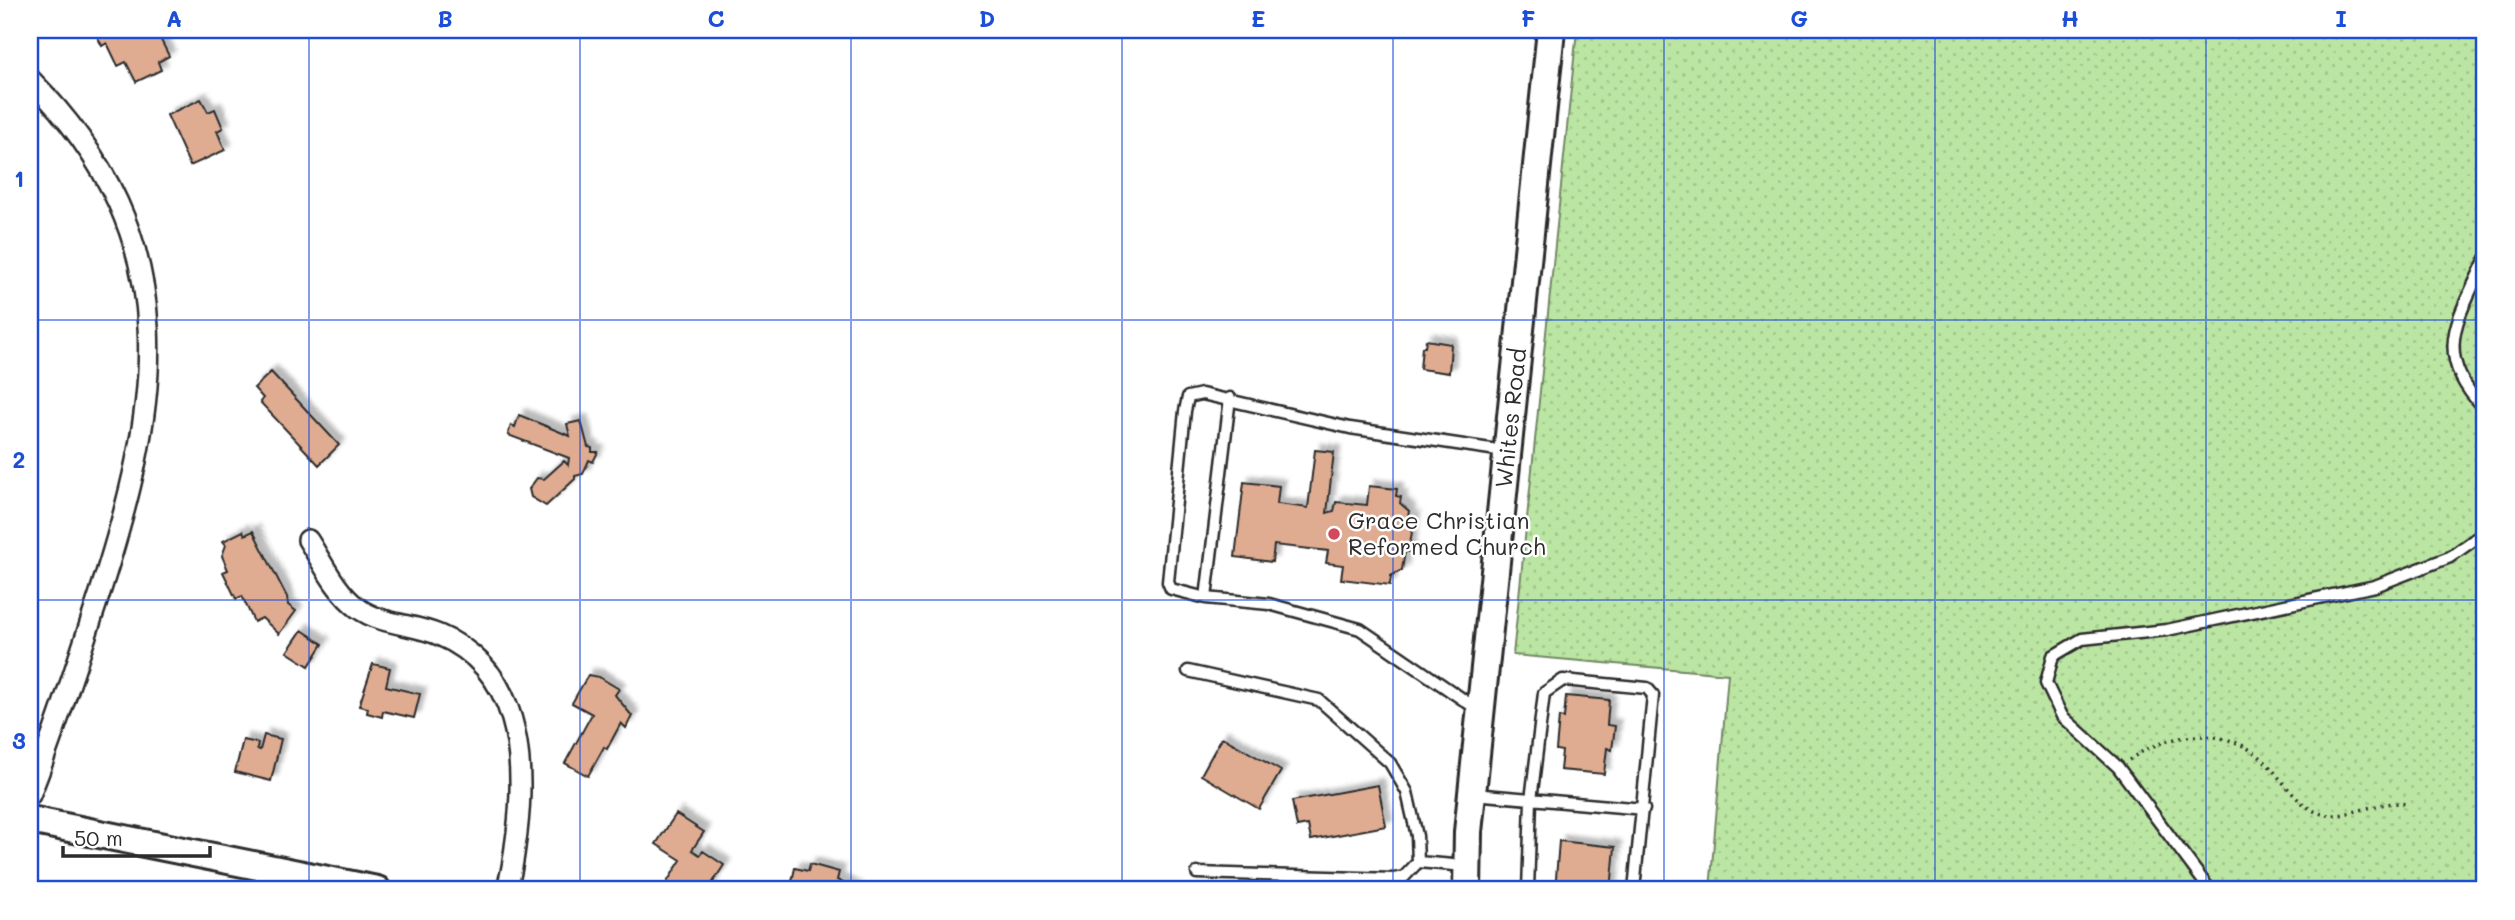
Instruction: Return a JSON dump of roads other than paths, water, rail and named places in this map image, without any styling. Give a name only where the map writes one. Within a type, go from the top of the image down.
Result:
[{"type":"street","name":"Whites Road","points":[[1466,881],[1480,711],[1551,30]]},
{"type":"street","points":[[30,79],[80,135],[105,175],[125,217],[140,268],[150,355],[141,443],[115,546],[48,751],[30,795]]},
{"type":"street","points":[[308,540],[354,605],[371,615],[440,635],[491,673],[505,697],[516,736],[522,794],[511,876],[506,890]]},
{"type":"street","points":[[30,820],[377,890]]},
{"type":"lane","points":[[2485,260],[2455,326],[2453,359],[2464,387],[2485,410]]},
{"type":"lane","points":[[1480,711],[1360,629],[1269,604],[1206,598],[1177,593],[1171,589],[1168,582],[1185,411],[1191,394],[1230,398],[1350,428],[1508,452]]},
{"type":"lane","points":[[1206,598],[1230,398]]},
{"type":"lane","points":[[2210,890],[2118,767],[2062,716],[2046,682],[2053,656],[2082,639],[2167,629],[2375,586],[2450,557],[2485,532]]},
{"type":"lane","points":[[1188,671],[1319,700],[1390,763],[1406,792],[1417,836],[1418,862],[1404,877],[1394,879],[1197,873]]},
{"type":"lane","points":[[1528,890],[1531,800],[1544,693],[1563,680],[1647,688],[1653,695],[1634,890]]},
{"type":"lane","points":[[1472,794],[1644,809]]},
{"type":"lane","points":[[1418,862],[1466,881]]},
{"type":"place","name":"Grace Christian Reformed Church","points":[[1334,534]]}]
